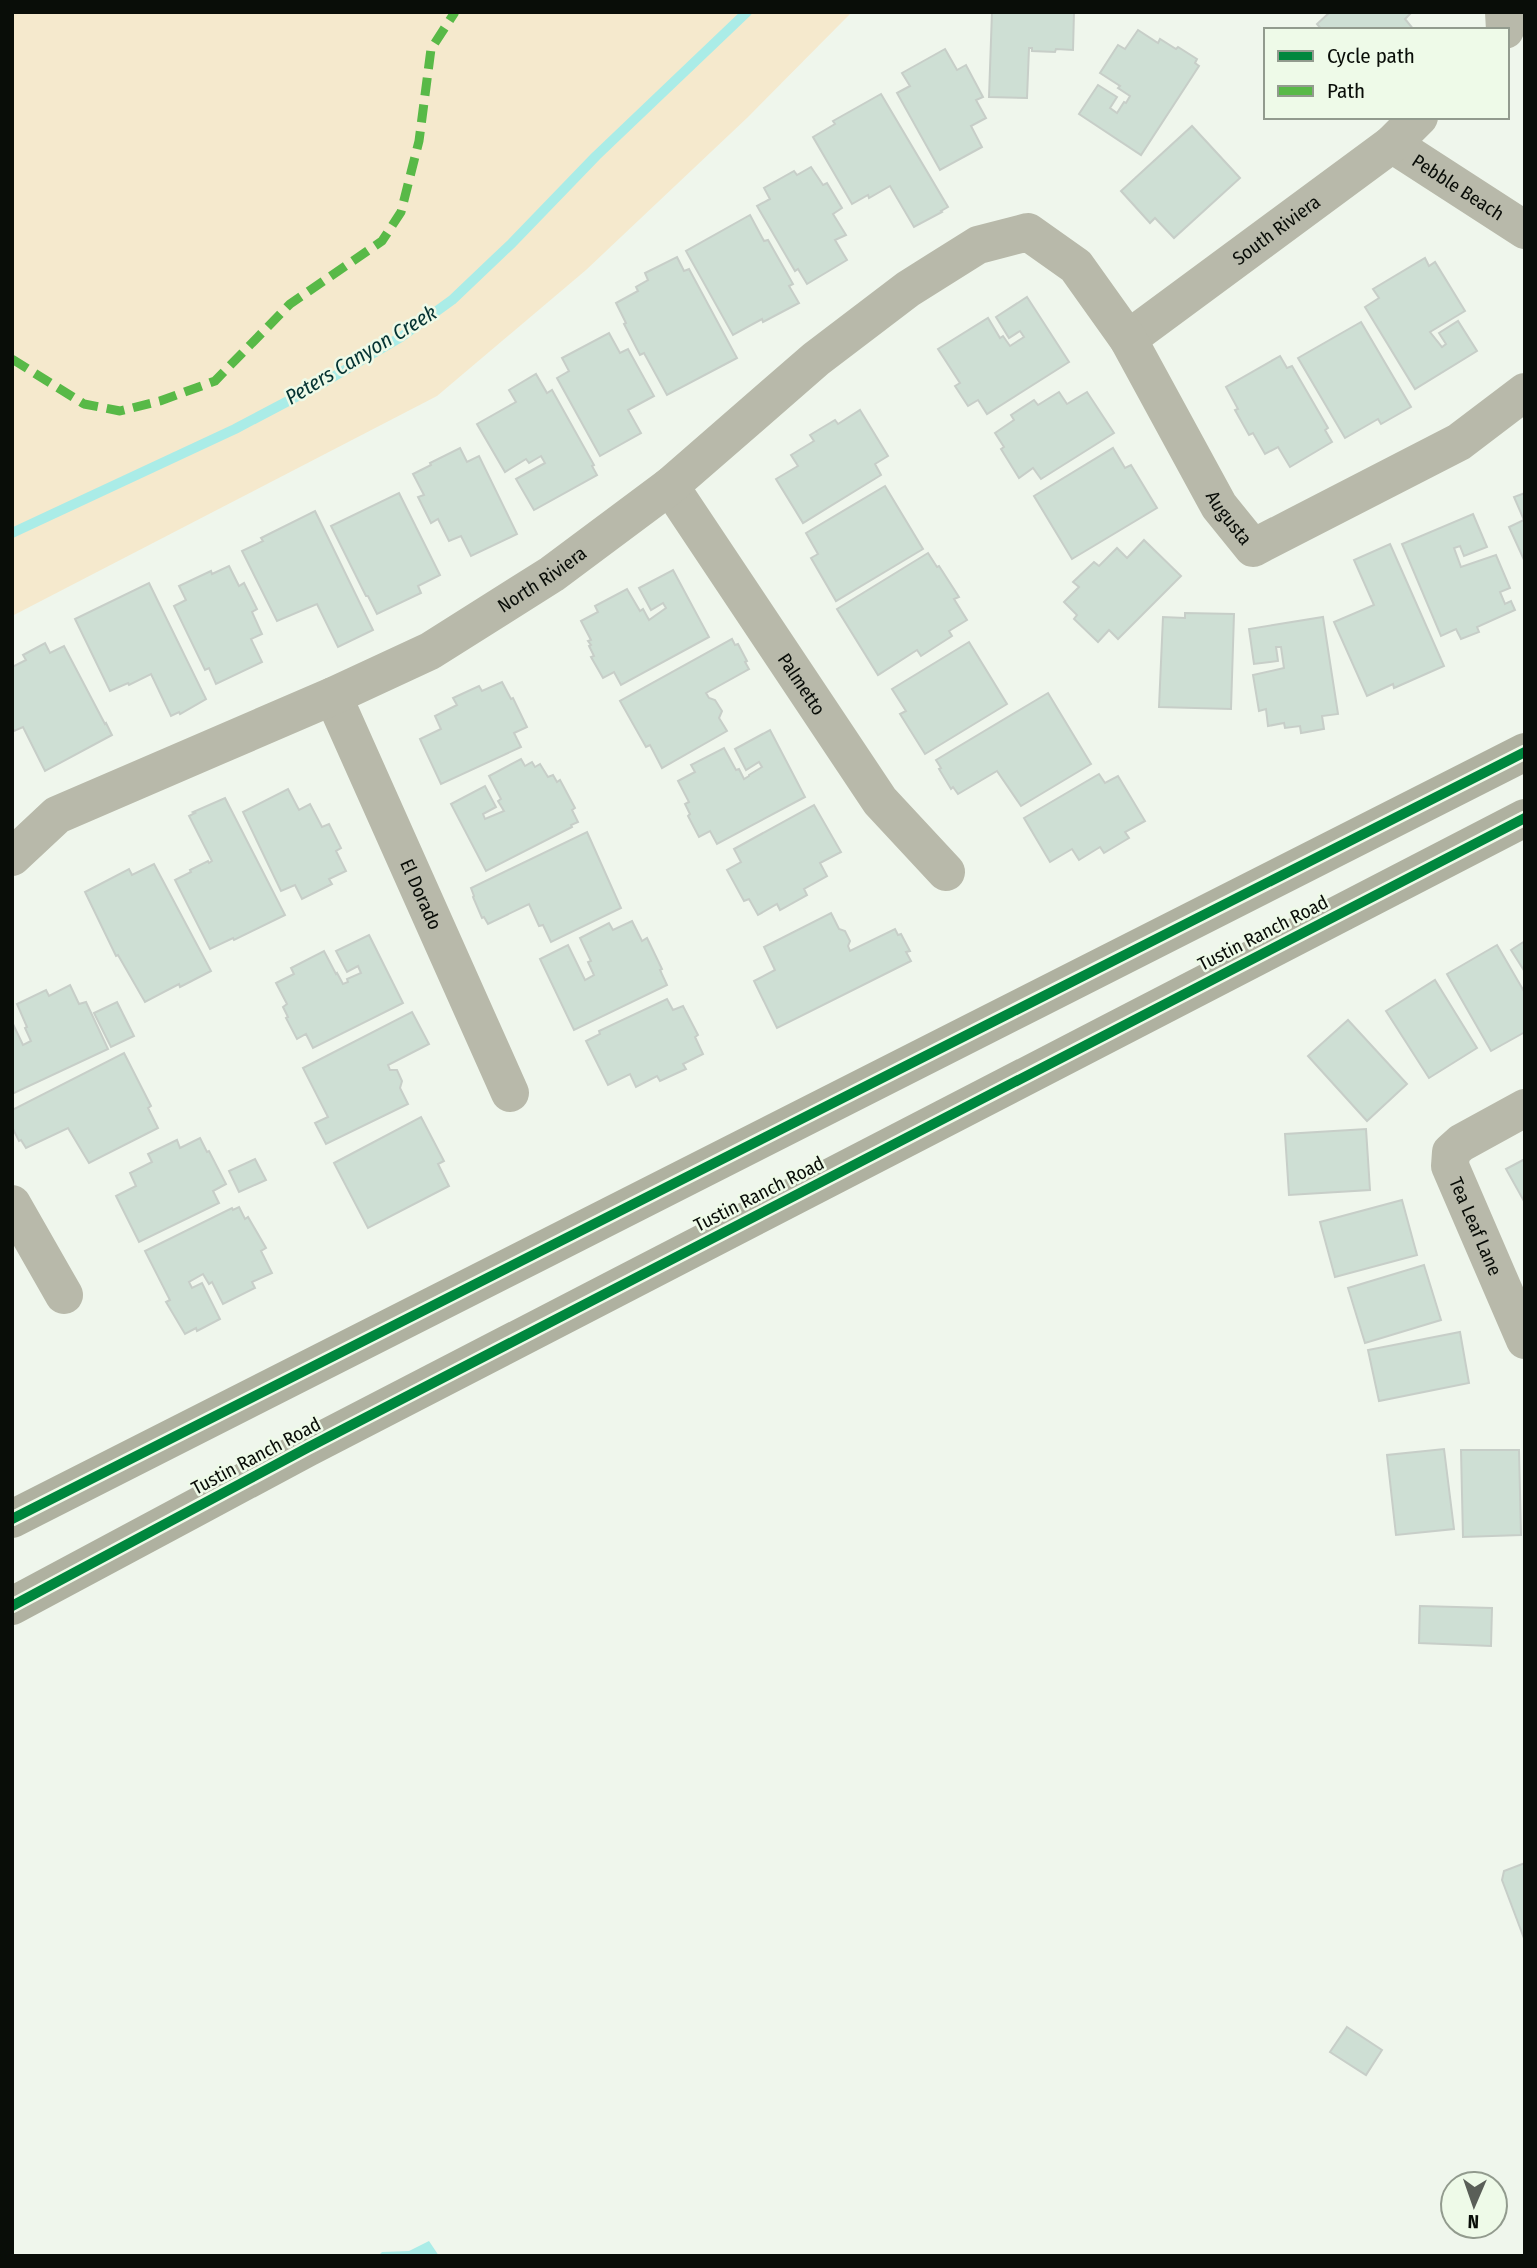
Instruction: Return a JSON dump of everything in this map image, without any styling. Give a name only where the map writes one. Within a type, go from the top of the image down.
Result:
[{"type":"main road","points":[[12,1519],[1525,752]]},
{"type":"main road","name":"Tustin Ranch Road","points":[[12,1606],[344,1429],[1525,818]]},
{"type":"street","name":"South Riviera","points":[[1128,339],[1392,144],[1417,119]]},
{"type":"street","name":"Pebble Beach","points":[[1392,144],[1525,230]]},
{"type":"street","name":"Augusta","points":[[1028,232],[1076,266],[1128,339],[1219,506],[1253,548],[1459,442],[1525,392]]},
{"type":"street","name":"North Riviera","points":[[12,857],[57,814],[333,696],[430,651],[552,574],[670,485],[816,359],[908,289],[978,245],[1028,232]]},
{"type":"street","name":"Palmetto","points":[[670,485],[880,801],[946,872]]},
{"type":"street","name":"El Dorado","points":[[333,696],[510,1093]]},
{"type":"street","name":"Tea Leaf Lane","points":[[1525,1108],[1461,1143],[1451,1152],[1450,1166],[1525,1340]]},
{"type":"street","points":[[12,1204],[64,1295]]},
{"type":"shaded area","points":[[12,12],[852,12],[748,117],[586,270],[437,396],[12,616]]},
{"type":"water","points":[[429,2241],[439,2256],[378,2256],[382,2252],[409,2251]]},
{"type":"building","points":[[992,12],[1074,12],[1073,50],[1032,51],[1032,48],[1029,48],[1027,98],[989,97]]},
{"type":"building","points":[[1330,12],[1412,12],[1405,19],[1412,28],[1320,28],[1317,24]]},
{"type":"building","points":[[1138,30],[1158,43],[1160,39],[1176,49],[1178,47],[1197,59],[1195,63],[1199,66],[1141,155],[1079,114],[1098,85],[1117,97],[1110,108],[1117,113],[1124,102],[1126,103],[1130,96],[1100,73],[1118,45],[1125,49]]},
{"type":"building","points":[[945,49],[957,70],[966,65],[983,97],[976,100],[986,118],[971,126],[982,147],[940,170],[897,93],[910,86],[902,73]]},
{"type":"building","points":[[881,94],[948,207],[914,227],[890,186],[852,204],[813,137],[835,124],[833,121]]},
{"type":"building","points":[[1192,126],[1240,178],[1174,238],[1155,218],[1150,223],[1121,191]]},
{"type":"building","points":[[811,167],[823,185],[827,183],[842,208],[833,214],[846,235],[835,240],[847,260],[807,284],[798,269],[795,271],[757,206],[770,199],[764,188],[794,171],[797,175]]},
{"type":"building","points":[[750,215],[793,284],[789,286],[799,303],[733,335],[686,251]]},
{"type":"building","points":[[677,257],[684,271],[689,269],[737,358],[667,395],[644,353],[640,355],[616,303],[638,291],[636,287],[648,280],[645,273]]},
{"type":"building","points":[[1425,258],[1429,266],[1435,262],[1465,311],[1430,332],[1442,347],[1446,344],[1439,333],[1458,321],[1477,351],[1415,389],[1365,307],[1379,298],[1373,289]]},
{"type":"building","points":[[1027,297],[1069,362],[987,414],[978,400],[968,406],[955,386],[960,383],[938,349],[988,318],[1000,338],[1003,336],[1010,346],[1024,337],[1020,331],[1009,338],[996,317]]},
{"type":"building","points":[[1361,322],[1411,407],[1381,424],[1378,419],[1345,438],[1298,358]]},
{"type":"building","points":[[609,333],[620,353],[628,349],[654,396],[628,410],[641,433],[600,456],[557,378],[569,371],[562,358]]},
{"type":"building","points":[[1280,356],[1287,368],[1292,366],[1328,428],[1325,430],[1332,442],[1290,467],[1278,447],[1265,454],[1253,433],[1249,435],[1226,387]]},
{"type":"building","points":[[536,374],[547,393],[552,390],[597,475],[534,510],[516,479],[545,463],[541,456],[529,463],[526,459],[505,472],[477,424],[516,402],[509,390]]},
{"type":"building","points":[[1059,392],[1067,404],[1087,392],[1114,433],[1041,479],[1033,468],[1019,478],[1001,449],[1004,447],[995,433],[1014,420],[1011,415],[1034,400],[1038,405]]},
{"type":"building","points":[[860,410],[888,456],[875,464],[881,475],[803,523],[776,479],[798,466],[791,455],[814,441],[810,435],[835,420],[838,424]]},
{"type":"building","points":[[460,448],[467,462],[479,456],[517,534],[471,556],[461,536],[449,541],[438,519],[431,523],[418,497],[424,495],[413,474]]},
{"type":"building","points":[[1113,448],[1125,468],[1131,465],[1157,508],[1072,559],[1034,496]]},
{"type":"building","points":[[885,486],[923,549],[836,601],[811,558],[818,554],[806,533]]},
{"type":"building","points":[[399,493],[440,575],[418,586],[421,593],[377,614],[331,526]]},
{"type":"building","points":[[1525,493],[1525,562],[1509,527],[1524,520],[1514,497]]},
{"type":"building","points":[[315,511],[373,630],[338,647],[317,604],[277,621],[242,551],[263,541],[261,538]]},
{"type":"building","points":[[1473,514],[1487,547],[1464,556],[1460,546],[1454,548],[1461,567],[1496,555],[1510,588],[1500,592],[1505,604],[1511,601],[1515,610],[1477,627],[1479,632],[1461,639],[1456,629],[1441,636],[1402,544]]},
{"type":"building","points":[[1144,540],[1181,576],[1118,639],[1109,630],[1098,642],[1074,619],[1077,615],[1064,602],[1079,587],[1073,582],[1094,562],[1099,566],[1117,548],[1127,558]]},
{"type":"building","points":[[1390,544],[1444,666],[1394,688],[1393,684],[1367,696],[1334,622],[1374,605],[1354,560]]},
{"type":"building","points":[[928,553],[959,597],[954,599],[967,620],[949,631],[952,636],[921,656],[917,650],[878,675],[837,609]]},
{"type":"building","points":[[229,566],[239,586],[244,583],[257,609],[252,612],[262,634],[251,639],[262,662],[216,684],[209,668],[205,670],[174,606],[186,600],[179,586]]},
{"type":"building","points":[[673,570],[709,637],[621,685],[614,672],[603,678],[591,657],[594,656],[588,641],[591,640],[581,621],[598,612],[595,606],[627,589],[640,611],[643,609],[649,620],[666,608],[663,603],[651,610],[639,588]]},
{"type":"building","points":[[149,583],[206,699],[180,714],[179,712],[171,716],[151,674],[110,691],[75,619]]},
{"type":"building","points":[[1185,613],[1234,614],[1231,709],[1159,707],[1163,617],[1185,618]]},
{"type":"building","points":[[1323,617],[1338,714],[1322,716],[1324,729],[1301,733],[1300,726],[1285,728],[1284,723],[1268,726],[1266,709],[1259,711],[1253,675],[1284,668],[1281,647],[1276,647],[1278,661],[1254,664],[1249,629]]},
{"type":"building","points":[[732,639],[735,645],[738,644],[749,669],[706,693],[722,711],[719,718],[727,731],[662,768],[650,745],[646,747],[620,701]]},
{"type":"building","points":[[969,642],[1007,704],[925,754],[900,714],[906,711],[892,689]]},
{"type":"building","points":[[45,643],[50,653],[64,646],[112,735],[45,771],[23,727],[14,731],[12,727],[12,667],[26,660],[23,655]]},
{"type":"building","points":[[502,682],[527,727],[514,733],[521,747],[441,784],[420,739],[441,729],[435,716],[457,705],[453,698],[479,686],[482,691]]},
{"type":"building","points":[[1048,693],[1091,764],[1021,806],[997,771],[958,794],[953,787],[951,789],[936,760]]},
{"type":"building","points":[[770,730],[805,797],[717,844],[710,831],[699,837],[688,816],[690,814],[685,804],[689,802],[678,781],[695,772],[691,765],[724,748],[744,779],[762,767],[759,762],[746,770],[735,749]]},
{"type":"building","points":[[521,759],[525,766],[532,762],[535,767],[540,764],[548,777],[553,775],[557,782],[560,780],[575,808],[572,810],[578,822],[486,871],[451,804],[485,786],[496,807],[483,814],[485,819],[504,811],[489,776]]},
{"type":"building","points":[[1099,774],[1105,783],[1118,776],[1145,821],[1125,832],[1129,838],[1104,853],[1100,847],[1079,860],[1072,849],[1050,862],[1024,818]]},
{"type":"building","points":[[288,789],[299,810],[310,804],[322,827],[329,824],[341,848],[336,851],[346,871],[329,879],[332,884],[302,899],[295,885],[281,891],[243,812]]},
{"type":"building","points":[[225,798],[285,915],[210,949],[175,880],[212,861],[189,816]]},
{"type":"building","points":[[814,805],[841,852],[820,863],[827,876],[804,889],[807,895],[780,910],[777,904],[758,915],[749,899],[744,901],[727,870],[741,862],[734,849]]},
{"type":"building","points":[[587,832],[621,908],[551,942],[543,925],[539,926],[529,904],[488,924],[484,917],[482,918],[471,888]]},
{"type":"building","points":[[154,864],[211,971],[145,1002],[118,955],[116,956],[85,892],[129,869],[132,875]]},
{"type":"building","points":[[831,913],[839,929],[845,931],[850,941],[850,951],[895,929],[898,935],[901,934],[910,951],[906,952],[911,961],[777,1028],[754,981],[775,970],[764,947]]},
{"type":"building","points":[[632,921],[642,941],[647,938],[667,985],[574,1030],[540,959],[568,945],[585,980],[594,975],[588,962],[591,961],[580,938],[609,923],[613,930]]},
{"type":"building","points":[[369,935],[403,1003],[313,1048],[306,1034],[297,1039],[286,1018],[288,1017],[283,1007],[287,1004],[276,983],[294,974],[291,968],[324,951],[343,984],[348,982],[347,979],[361,973],[358,966],[347,972],[336,951]]},
{"type":"building","points":[[1525,941],[1525,972],[1511,950]]},
{"type":"building","points":[[1497,945],[1525,993],[1525,1032],[1491,1051],[1447,974]]},
{"type":"building","points":[[1435,980],[1477,1048],[1429,1078],[1386,1011]]},
{"type":"building","points":[[70,985],[79,1004],[86,1002],[108,1049],[12,1094],[12,1022],[23,1045],[31,1041],[17,1004],[46,990],[49,996]]},
{"type":"building","points":[[667,999],[673,1010],[683,1006],[698,1035],[695,1037],[703,1054],[683,1064],[686,1069],[660,1081],[657,1076],[636,1087],[630,1074],[608,1085],[586,1041],[600,1034],[599,1031]]},
{"type":"building","points":[[117,1002],[134,1036],[111,1047],[94,1013]]},
{"type":"building","points":[[412,1012],[429,1044],[388,1065],[390,1070],[397,1070],[402,1081],[400,1088],[408,1104],[326,1144],[315,1123],[328,1117],[303,1068]]},
{"type":"building","points":[[1348,1020],[1407,1084],[1367,1121],[1308,1056]]},
{"type":"building","points":[[124,1053],[151,1106],[148,1108],[158,1128],[89,1163],[68,1128],[26,1148],[21,1140],[19,1141],[12,1127],[12,1110]]},
{"type":"building","points":[[421,1117],[444,1161],[438,1164],[449,1186],[368,1228],[334,1163]]},
{"type":"building","points":[[1366,1129],[1370,1190],[1289,1195],[1285,1134]]},
{"type":"building","points":[[200,1138],[226,1184],[213,1191],[219,1203],[139,1242],[116,1196],[136,1186],[130,1173],[152,1162],[148,1154],[177,1140],[180,1148]]},
{"type":"building","points":[[255,1159],[266,1180],[239,1192],[229,1171]]},
{"type":"building","points":[[1525,1159],[1525,1203],[1506,1169]]},
{"type":"building","points":[[1402,1200],[1417,1255],[1335,1277],[1320,1222]]},
{"type":"building","points":[[239,1207],[266,1248],[261,1251],[272,1273],[252,1282],[255,1288],[223,1304],[212,1282],[209,1284],[203,1274],[189,1282],[192,1288],[202,1283],[220,1319],[185,1334],[166,1302],[170,1300],[145,1251]]},
{"type":"building","points":[[1424,1265],[1441,1320],[1365,1343],[1348,1288]]},
{"type":"building","points":[[1460,1332],[1469,1383],[1379,1401],[1368,1350]]},
{"type":"building","points":[[1444,1449],[1454,1529],[1396,1535],[1387,1455]]},
{"type":"building","points":[[1461,1450],[1519,1450],[1521,1535],[1463,1537]]},
{"type":"building","points":[[1420,1606],[1492,1608],[1491,1646],[1419,1643]]},
{"type":"building","points":[[1525,1863],[1525,1941],[1502,1880],[1504,1871]]},
{"type":"building","points":[[1347,2027],[1382,2050],[1366,2075],[1330,2052]]},
{"type":"waterway","name":"Peters Canyon Creek","points":[[12,533],[235,429],[326,381],[401,337],[452,300],[512,243],[596,156],[747,12]]},
{"type":"marked path","points":[[12,359],[84,404],[120,411],[160,401],[215,381],[290,304],[382,241],[401,212],[419,141],[431,49],[455,12]]},
{"type":"cycle path","points":[[12,1519],[1525,752]]},
{"type":"cycle path","points":[[12,1606],[307,1448],[1525,818]]}]
